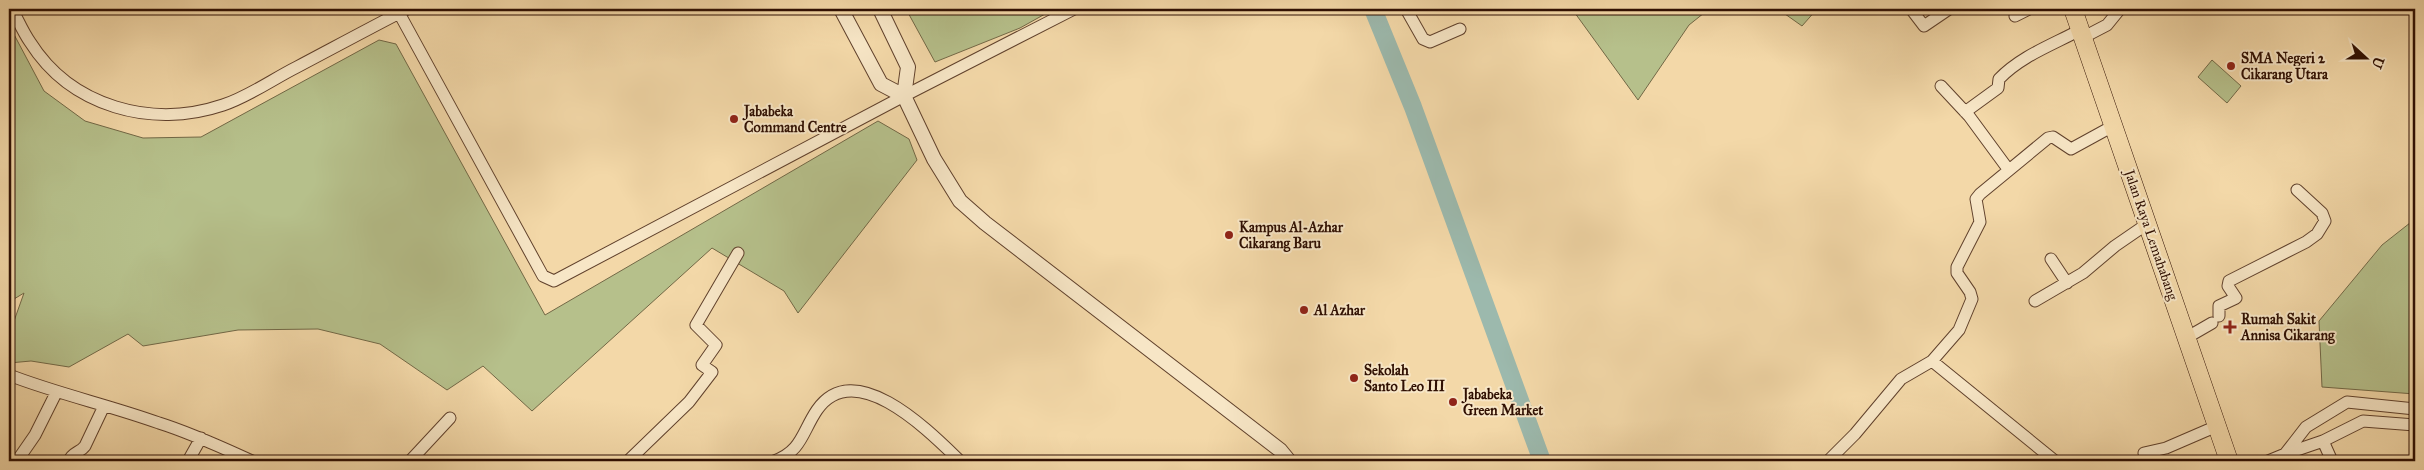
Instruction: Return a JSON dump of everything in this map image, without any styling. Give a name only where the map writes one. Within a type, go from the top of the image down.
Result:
[{"type":"main road","name":"Jalan Raya Lemahabang","points":[[2073,9],[2229,461]]},
{"type":"street","points":[[12,9],[30,43],[50,67],[73,87],[99,102],[154,116],[180,115],[225,104],[403,11],[542,276],[554,282],[904,96],[1074,9]]},
{"type":"street","points":[[841,9],[881,84],[904,96]]},
{"type":"street","points":[[880,9],[908,67],[904,96],[934,159],[967,209],[1280,450],[1289,461]]},
{"type":"street","points":[[1406,9],[1423,38],[1430,42],[1460,29]]},
{"type":"street","points":[[1911,9],[1924,26],[1949,9]]},
{"type":"street","points":[[2015,16],[2029,9]]},
{"type":"street","points":[[1965,112],[1998,88],[1999,79],[2024,58],[2107,25],[2120,9]]},
{"type":"street","points":[[1941,86],[1965,112],[2008,169]]},
{"type":"street","points":[[1828,461],[1855,434],[1902,379],[1932,361],[1959,330],[1972,299],[1970,292],[1957,273],[1957,267],[1980,222],[1976,200],[2008,169],[2048,138],[2053,137],[2065,147],[2071,149],[2113,126]]},
{"type":"street","points":[[2186,338],[2216,320],[2218,307],[2236,298],[2228,286],[2229,281],[2306,242],[2321,229],[2325,221],[2322,213],[2297,190]]},
{"type":"street","points":[[2035,301],[2067,283],[2147,224]]},
{"type":"street","points":[[628,461],[689,402],[712,372],[702,365],[716,344],[696,325],[738,253]]},
{"type":"street","points":[[2051,259],[2067,283]]},
{"type":"street","points":[[1932,361],[2054,461]]},
{"type":"street","points":[[9,375],[56,393],[104,406],[201,438],[252,461]]},
{"type":"street","points":[[774,461],[787,456],[796,449],[821,405],[831,397],[852,390],[879,398],[911,416],[960,461]]},
{"type":"street","points":[[17,461],[35,435],[56,393]]},
{"type":"street","points":[[2285,454],[2306,427],[2347,402],[2415,409]]},
{"type":"street","points":[[69,461],[73,453],[81,451],[85,446],[104,406]]},
{"type":"street","points":[[410,461],[450,418]]},
{"type":"street","points":[[2268,461],[2323,441],[2363,421],[2415,426]]},
{"type":"street","points":[[2144,454],[2166,448],[2217,426]]},
{"type":"street","points":[[188,461],[201,438]]},
{"type":"street","points":[[2323,441],[2332,461]]},
{"type":"green space","points":[[906,9],[1054,9],[1020,28],[935,62]]},
{"type":"green space","points":[[1572,9],[1709,9],[1689,25],[1638,100]]},
{"type":"green space","points":[[1778,9],[1817,9],[1802,26]]},
{"type":"green space","points":[[9,25],[44,91],[85,121],[143,138],[201,137],[379,40],[396,44],[545,315],[878,121],[909,139],[917,160],[798,313],[784,291],[712,248],[532,411],[483,366],[447,390],[380,344],[318,329],[238,330],[143,346],[128,334],[69,367],[31,361],[9,363],[9,335],[24,293],[9,302]]},
{"type":"green space","points":[[2212,60],[2241,86],[2227,103],[2198,77]]},
{"type":"green space","points":[[2415,219],[2415,394],[2322,387],[2319,321],[2382,245]]},
{"type":"waterway","points":[[1373,9],[1413,107],[1542,461]]},
{"type":"place","name":"SMA Negeri 2 Cikarang Utara","points":[[2231,66]]},
{"type":"place","name":"Jababeka Command Centre","points":[[734,119]]},
{"type":"place","name":"Kampus Al-Azhar Cikarang Baru","points":[[1229,235]]},
{"type":"place","name":"Al Azhar","points":[[1304,310]]},
{"type":"place","name":"Rumah Sakit Annisa Cikarang","points":[[2230,327]]},
{"type":"place","name":"Sekolah Santo Leo III","points":[[1354,378]]},
{"type":"place","name":"Jababeka Green Market","points":[[1453,402]]}]
